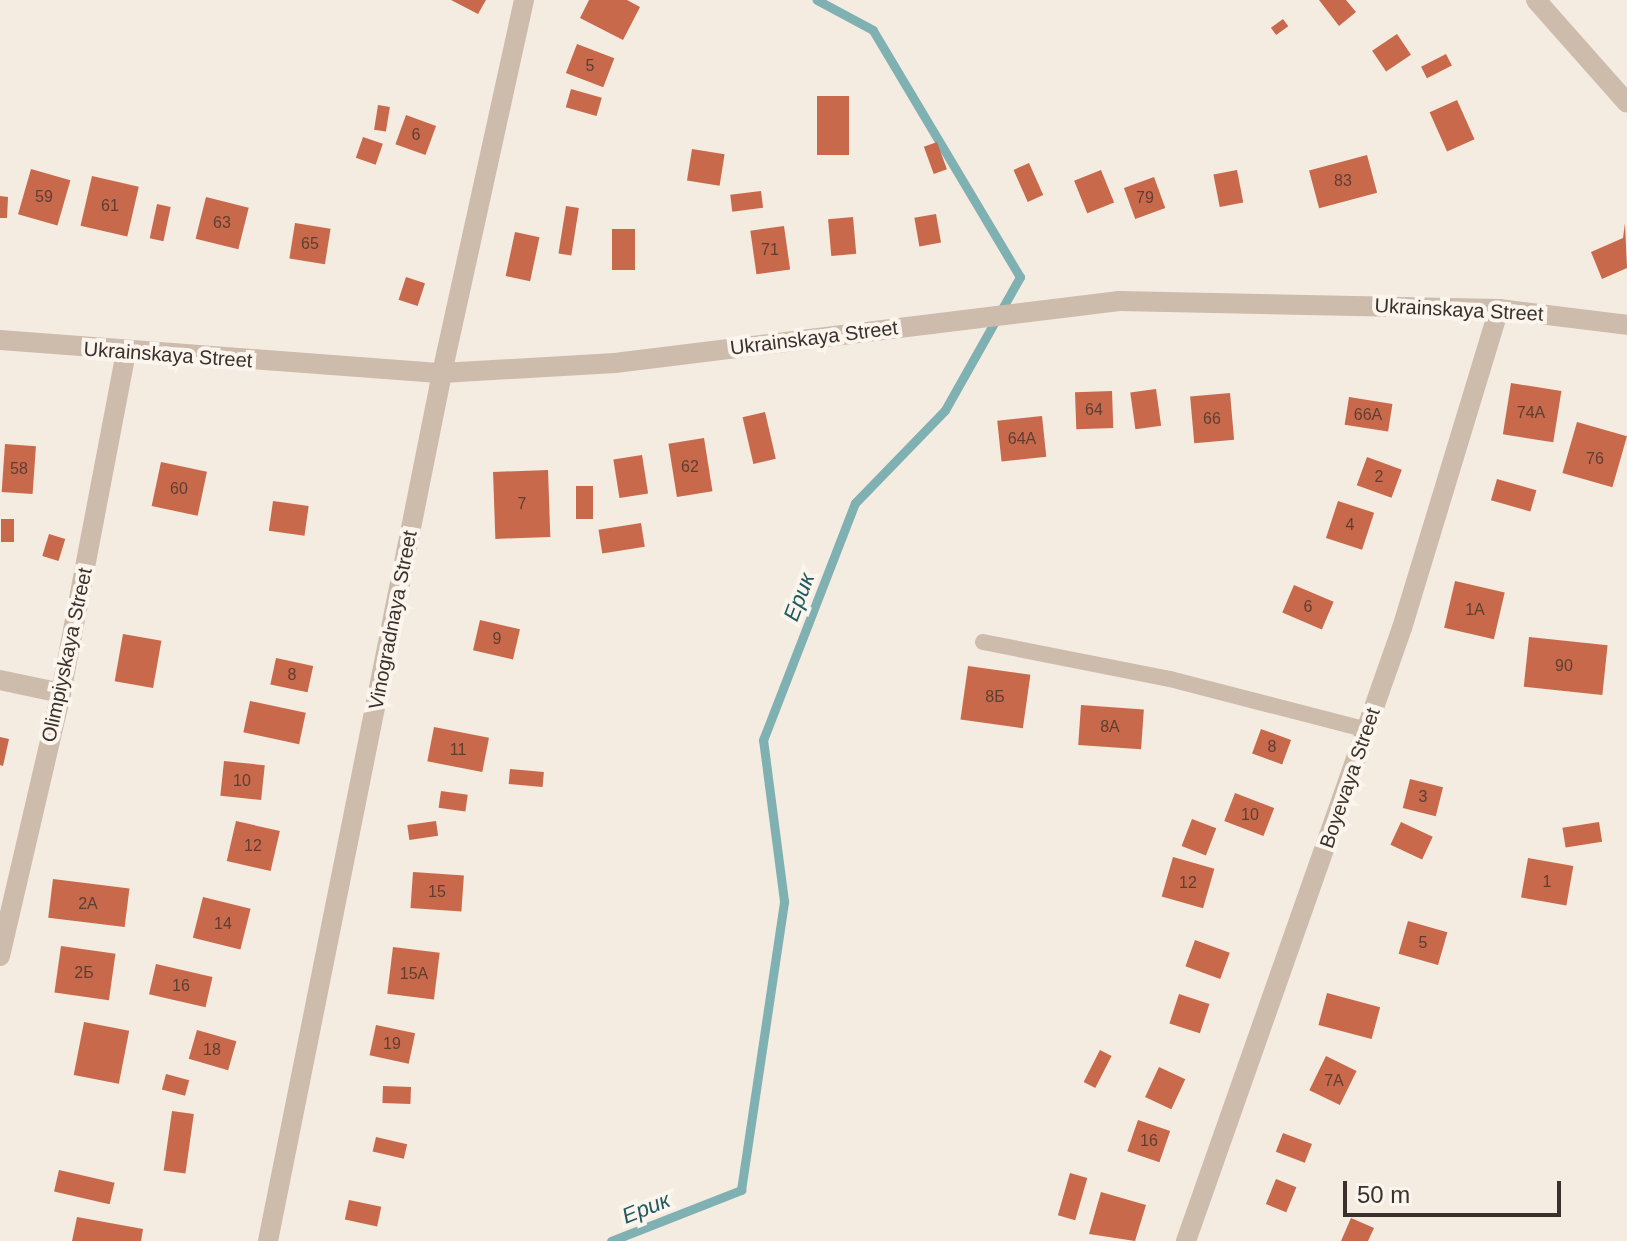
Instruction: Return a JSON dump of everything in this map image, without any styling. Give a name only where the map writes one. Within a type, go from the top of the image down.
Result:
[{"type":"street","name":"Vinogradnaya Street","points":[[268,1241],[442,373],[524,0]]},
{"type":"street","points":[[1536,0],[1627,103]]},
{"type":"street","name":"Ukrainskaya Street","points":[[0,340],[126,353],[442,373],[615,363],[1119,301],[1499,309],[1627,325]]},
{"type":"street","name":"Boyevaya Street","points":[[1186,1241],[1367,730],[1499,309]]},
{"type":"street","name":"Olimpiyskaya Street","points":[[0,956],[61,693],[126,353]]},
{"type":"street","points":[[0,680],[61,693]]},
{"type":"lane","points":[[983,642],[1170,679],[1367,730]]},
{"type":"building","points":[[451,0],[486,0],[478,14]]},
{"type":"building","points":[[589,0],[627,0],[640,7],[623,40],[580,18]]},
{"type":"building","points":[[1319,0],[1346,0],[1356,12],[1339,26]]},
{"type":"building","points":[[1283,19],[1288,26],[1276,35],[1271,28]]},
{"type":"building","points":[[1397,34],[1411,55],[1386,72],[1372,51]]},
{"type":"building","points":[[577,44],[614,58],[603,87],[566,73]]},
{"type":"building","points":[[1446,54],[1452,66],[1427,78],[1421,67]]},
{"type":"building","points":[[571,89],[602,98],[597,116],[566,107]]},
{"type":"building","points":[[817,96],[849,96],[849,155],[817,155]]},
{"type":"building","points":[[1457,100],[1474,139],[1447,151],[1430,112]]},
{"type":"building","points":[[378,105],[390,107],[386,132],[374,130]]},
{"type":"building","points":[[406,115],[436,126],[425,155],[395,144]]},
{"type":"building","points":[[363,137],[383,144],[376,165],[356,158]]},
{"type":"building","points":[[937,142],[947,169],[934,174],[924,147]]},
{"type":"building","points":[[692,149],[725,154],[720,186],[687,181]]},
{"type":"building","points":[[1367,155],[1377,193],[1319,208],[1309,171]]},
{"type":"building","points":[[1029,163],[1043,195],[1028,202],[1013,170]]},
{"type":"building","points":[[31,169],[70,180],[57,225],[18,214]]},
{"type":"building","points":[[1101,170],[1114,202],[1087,213],[1074,181]]},
{"type":"building","points":[[1237,170],[1243,202],[1220,207],[1213,175]]},
{"type":"building","points":[[92,176],[139,187],[127,236],[81,226]]},
{"type":"building","points":[[1154,177],[1165,208],[1135,219],[1124,188]]},
{"type":"building","points":[[761,191],[763,208],[732,212],[730,195]]},
{"type":"building","points":[[0,196],[8,197],[7,218],[0,218]]},
{"type":"building","points":[[206,197],[249,208],[238,249],[196,239]]},
{"type":"building","points":[[157,204],[171,207],[163,241],[150,238]]},
{"type":"building","points":[[566,206],[579,208],[571,255],[558,253]]},
{"type":"building","points":[[936,214],[941,243],[919,246],[914,218]]},
{"type":"building","points":[[853,217],[856,254],[831,256],[828,219]]},
{"type":"building","points":[[295,223],[331,229],[325,264],[289,259]]},
{"type":"building","points":[[1625,223],[1627,268],[1602,279],[1591,252],[1623,238]]},
{"type":"building","points":[[784,226],[790,270],[756,274],[750,231]]},
{"type":"building","points":[[612,229],[635,229],[635,270],[612,270]]},
{"type":"building","points":[[515,232],[539,237],[530,281],[506,276]]},
{"type":"building","points":[[406,277],[425,283],[418,306],[399,300]]},
{"type":"building","points":[[1511,383],[1561,391],[1553,442],[1503,434]]},
{"type":"building","points":[[1156,389],[1161,426],[1135,429],[1130,393]]},
{"type":"building","points":[[1112,391],[1113,428],[1076,429],[1075,392]]},
{"type":"building","points":[[1230,393],[1234,440],[1194,443],[1190,396]]},
{"type":"building","points":[[1349,397],[1392,404],[1388,432],[1345,425]]},
{"type":"building","points":[[765,412],[776,459],[753,464],[743,417]]},
{"type":"building","points":[[1042,416],[1046,457],[1002,461],[997,421]]},
{"type":"building","points":[[1577,422],[1627,436],[1612,487],[1562,473]]},
{"type":"building","points":[[704,438],[712,491],[677,497],[668,444]]},
{"type":"building","points":[[5,444],[36,446],[33,494],[2,492]]},
{"type":"building","points":[[642,455],[648,494],[619,498],[613,460]]},
{"type":"building","points":[[1367,457],[1402,470],[1392,498],[1357,485]]},
{"type":"building","points":[[161,462],[207,472],[198,516],[152,506]]},
{"type":"building","points":[[548,470],[550,537],[495,539],[493,472]]},
{"type":"building","points":[[1497,479],[1536,490],[1530,511],[1491,500]]},
{"type":"building","points":[[576,486],[593,486],[593,519],[576,519]]},
{"type":"building","points":[[273,501],[309,506],[304,536],[269,531]]},
{"type":"building","points":[[1338,501],[1374,513],[1362,550],[1326,538]]},
{"type":"building","points":[[1,519],[14,519],[14,542],[1,542]]},
{"type":"building","points":[[641,523],[645,547],[602,553],[599,530]]},
{"type":"building","points":[[49,534],[65,539],[59,561],[42,556]]},
{"type":"building","points":[[1455,581],[1505,592],[1494,639],[1444,628]]},
{"type":"building","points":[[1294,585],[1334,602],[1322,629],[1282,613]]},
{"type":"building","points":[[480,620],[520,629],[513,659],[473,650]]},
{"type":"building","points":[[123,634],[161,641],[153,688],[115,681]]},
{"type":"building","points":[[1529,637],[1608,645],[1602,695],[1524,687]]},
{"type":"building","points":[[276,658],[313,666],[308,692],[270,684]]},
{"type":"building","points":[[968,666],[1030,675],[1023,728],[960,719]]},
{"type":"building","points":[[250,701],[306,713],[299,744],[243,732]]},
{"type":"building","points":[[1081,705],[1144,709],[1141,749],[1078,745]]},
{"type":"building","points":[[434,727],[489,738],[482,772],[427,761]]},
{"type":"building","points":[[1261,729],[1291,740],[1282,764],[1252,753]]},
{"type":"building","points":[[0,737],[9,739],[3,766],[0,765]]},
{"type":"building","points":[[224,761],[265,765],[261,800],[220,796]]},
{"type":"building","points":[[510,769],[544,772],[543,787],[509,784]]},
{"type":"building","points":[[1410,779],[1443,787],[1436,816],[1403,808]]},
{"type":"building","points":[[441,791],[468,795],[465,812],[439,808]]},
{"type":"building","points":[[1235,793],[1274,808],[1263,836],[1224,821]]},
{"type":"building","points":[[1192,819],[1216,828],[1206,855],[1182,846]]},
{"type":"building","points":[[236,821],[280,831],[271,871],[227,861]]},
{"type":"building","points":[[436,821],[438,836],[409,840],[407,825]]},
{"type":"building","points":[[1401,822],[1433,837],[1422,859],[1390,845]]},
{"type":"building","points":[[1599,822],[1602,842],[1566,848],[1562,828]]},
{"type":"building","points":[[1173,857],[1214,869],[1203,908],[1162,896]]},
{"type":"building","points":[[1528,858],[1573,866],[1566,905],[1521,897]]},
{"type":"building","points":[[413,872],[464,876],[461,911],[410,908]]},
{"type":"building","points":[[53,879],[129,888],[125,927],[48,918]]},
{"type":"building","points":[[203,897],[251,909],[240,950],[193,938]]},
{"type":"building","points":[[1408,921],[1447,932],[1438,965],[1399,954]]},
{"type":"building","points":[[1195,940],[1230,953],[1220,979],[1185,966]]},
{"type":"building","points":[[61,946],[115,954],[109,1000],[54,993]]},
{"type":"building","points":[[393,947],[440,953],[434,999],[387,994]]},
{"type":"building","points":[[156,964],[213,977],[206,1007],[149,994]]},
{"type":"building","points":[[1327,993],[1380,1007],[1372,1039],[1318,1025]]},
{"type":"building","points":[[1179,994],[1209,1004],[1200,1033],[1169,1023]]},
{"type":"building","points":[[84,1022],[129,1031],[119,1084],[74,1075]]},
{"type":"building","points":[[376,1025],[415,1033],[409,1064],[370,1055]]},
{"type":"building","points":[[197,1030],[236,1041],[228,1070],[189,1059]]},
{"type":"building","points":[[1100,1050],[1112,1056],[1095,1088],[1084,1082]]},
{"type":"building","points":[[1326,1056],[1357,1071],[1340,1105],[1309,1090]]},
{"type":"building","points":[[1159,1067],[1185,1079],[1171,1109],[1145,1097]]},
{"type":"building","points":[[166,1074],[189,1080],[185,1096],[162,1089]]},
{"type":"building","points":[[383,1086],[411,1087],[410,1104],[382,1103]]},
{"type":"building","points":[[172,1111],[194,1114],[185,1173],[164,1170]]},
{"type":"building","points":[[1138,1120],[1170,1131],[1159,1162],[1127,1151]]},
{"type":"building","points":[[1283,1133],[1312,1144],[1305,1163],[1276,1152]]},
{"type":"building","points":[[376,1137],[407,1144],[404,1159],[373,1152]]},
{"type":"building","points":[[59,1170],[115,1183],[110,1204],[54,1191]]},
{"type":"building","points":[[1070,1173],[1087,1178],[1075,1220],[1058,1215]]},
{"type":"building","points":[[1276,1179],[1296,1187],[1286,1212],[1266,1204]]},
{"type":"building","points":[[1101,1192],[1146,1205],[1135,1241],[1089,1234]]},
{"type":"building","points":[[349,1200],[381,1207],[377,1226],[345,1220]]},
{"type":"building","points":[[77,1217],[143,1229],[141,1241],[72,1241]]},
{"type":"building","points":[[1351,1218],[1374,1228],[1368,1241],[1341,1241]]},
{"type":"waterway","name":"Ерик","points":[[611,1241],[741,1190],[784,901],[763,740],[855,503],[945,410],[1020,277],[873,30],[817,0]]}]
